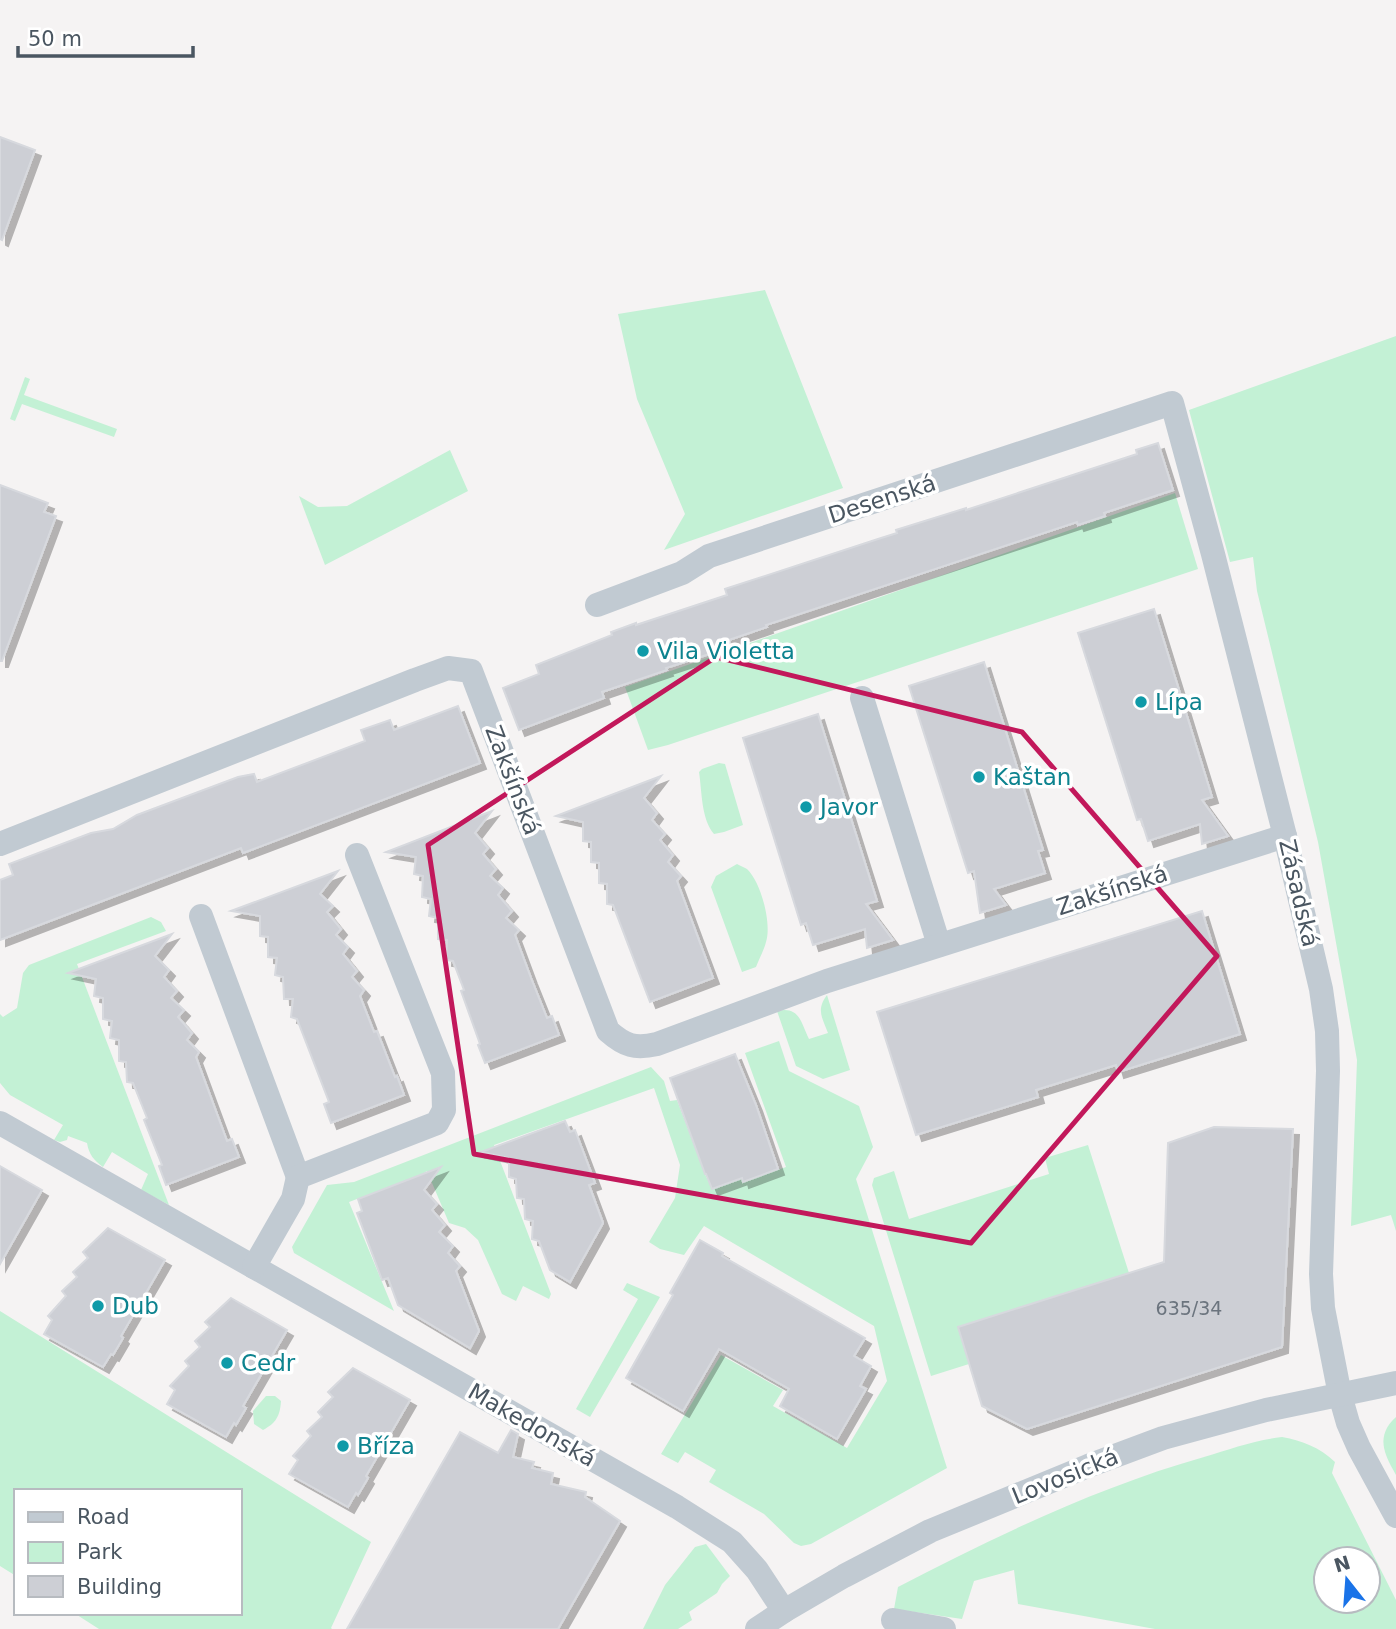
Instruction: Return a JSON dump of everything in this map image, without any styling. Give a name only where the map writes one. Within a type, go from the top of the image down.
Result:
[{"type":"street","name":"Desenská","points":[[597,605],[682,573],[709,556],[1172,403]]},
{"type":"street","name":"Zásadská","points":[[1172,403],[1285,836],[1321,989],[1327,1031],[1328,1071],[1321,1274],[1324,1308],[1340,1395],[1359,1448],[1396,1516]]},
{"type":"street","name":"Zakšínská","points":[[0,844],[448,668],[471,671],[608,1031],[620,1042],[634,1047],[657,1044],[827,981],[1285,836]]},
{"type":"street","points":[[862,698],[939,945]]},
{"type":"street","points":[[298,1177],[437,1123],[444,1110],[443,1073],[357,855]]},
{"type":"street","points":[[201,916],[298,1177],[293,1199],[254,1267]]},
{"type":"street","name":"Makedonská","points":[[0,1123],[655,1494],[732,1542],[757,1570],[784,1611]]},
{"type":"street","name":"Lovosická","points":[[757,1629],[844,1576],[930,1531],[1088,1465],[1163,1438],[1266,1410],[1396,1383]]},
{"type":"street","points":[[893,1620],[944,1629]]},
{"type":"highlighted area","points":[[716,657],[1022,732],[1217,956],[971,1243],[474,1154],[428,845]]},
{"type":"green space","points":[[765,290],[843,488],[664,550],[685,514],[637,399],[618,314]]},
{"type":"green space","points":[[1396,336],[1396,1231],[1391,1215],[1351,1226],[1357,1060],[1318,842],[1257,591],[1253,557],[1230,562],[1189,410]]},
{"type":"green space","points":[[25,377],[30,379],[24,395],[117,429],[114,437],[22,404],[15,421],[10,419]]},
{"type":"green space","points":[[450,450],[468,491],[325,565],[299,496],[318,507],[347,506]]},
{"type":"green space","points":[[1175,493],[1198,569],[648,750],[625,687]]},
{"type":"green space","points":[[719,763],[725,764],[743,825],[714,834],[704,813],[699,772]]},
{"type":"green space","points":[[737,864],[747,869],[757,883],[768,925],[766,942],[756,967],[742,972],[711,887],[716,876]]},
{"type":"green space","points":[[151,917],[161,922],[166,931],[77,964],[169,1205],[141,1190],[148,1174],[112,1152],[103,1167],[92,1157],[87,1143],[68,1136],[67,1140],[60,1142],[54,1140],[63,1125],[10,1095],[0,1083],[0,1014],[3,1017],[17,1008],[23,973],[29,965]]},
{"type":"green space","points":[[827,995],[850,1070],[823,1079],[796,1066],[777,1011],[795,1013],[809,1039],[828,1033],[821,1009]]},
{"type":"green space","points":[[779,1041],[789,1071],[859,1106],[873,1147],[856,1179],[947,1468],[811,1544],[801,1546],[794,1543],[764,1514],[709,1482],[716,1470],[685,1452],[678,1463],[661,1454],[721,1355],[783,1390],[773,1406],[847,1448],[887,1381],[874,1326],[704,1226],[684,1255],[660,1249],[649,1242],[675,1198],[680,1165],[654,1088],[494,1145],[551,1294],[549,1299],[523,1286],[516,1301],[502,1294],[478,1240],[465,1228],[449,1223],[427,1171],[349,1202],[394,1311],[294,1253],[292,1247],[327,1185],[354,1182],[651,1067],[664,1081],[670,1101],[677,1100],[712,1189],[742,1178],[744,1182],[786,1167],[745,1053]]},
{"type":"green space","points":[[1088,1145],[1129,1273],[958,1327],[969,1364],[931,1376],[872,1185],[874,1178],[894,1171],[909,1219],[1049,1174],[1045,1158]]},
{"type":"green space","points":[[627,1283],[660,1297],[590,1417],[576,1409],[638,1299],[623,1290]]},
{"type":"green space","points":[[0,1311],[371,1542],[332,1629],[99,1629],[77,1615],[242,1615],[242,1489],[14,1489],[14,1575],[0,1566]]},
{"type":"green space","points":[[266,1396],[275,1396],[281,1401],[276,1418],[263,1430],[254,1424],[253,1411]]},
{"type":"green space","points":[[1396,1417],[1396,1475],[1385,1452],[1384,1438],[1389,1424]]},
{"type":"green space","points":[[1282,1437],[1317,1449],[1335,1462],[1332,1473],[1368,1545],[1312,1545],[1312,1615],[1382,1615],[1382,1572],[1396,1600],[1396,1629],[1155,1629],[1018,1604],[1014,1570],[974,1581],[962,1619],[894,1609],[898,1587],[972,1549],[1125,1483],[1243,1445]]},
{"type":"green space","points":[[706,1544],[730,1576],[717,1593],[689,1612],[692,1620],[678,1629],[643,1629],[665,1585],[695,1547]]},
{"type":"building","points":[[0,137],[35,150],[2,240],[0,239]]},
{"type":"building","points":[[1158,443],[1173,490],[1104,513],[1105,516],[1078,525],[1077,522],[766,625],[767,627],[729,640],[731,647],[602,692],[604,698],[519,730],[503,688],[539,674],[536,665],[612,635],[611,632],[727,595],[725,589],[897,533],[896,530],[1137,454],[1136,450]]},
{"type":"building","points":[[0,485],[48,503],[44,512],[56,516],[2,661],[0,661]]},
{"type":"building","name":"Lípa","points":[[1154,609],[1212,797],[1202,800],[1228,836],[1202,844],[1200,824],[1148,841],[1141,819],[1137,820],[1078,633]]},
{"type":"building","name":"Kaštan","points":[[984,662],[1043,850],[1038,851],[1045,873],[994,889],[1006,905],[980,913],[974,871],[968,873],[909,686]]},
{"type":"building","points":[[458,706],[480,763],[243,853],[241,848],[0,940],[0,880],[13,875],[9,864],[91,833],[113,829],[137,815],[238,777],[254,774],[257,782],[365,741],[361,730],[390,720],[394,730]]},
{"type":"building","name":"Javor","points":[[818,714],[877,901],[866,904],[893,940],[867,948],[865,929],[813,945],[806,923],[801,925],[743,738]]},
{"type":"building","points":[[661,776],[644,798],[657,813],[652,820],[665,834],[660,840],[673,855],[668,862],[681,876],[677,881],[713,978],[650,1002],[613,905],[607,904],[607,884],[599,883],[599,863],[591,862],[591,842],[583,841],[583,822],[556,816]]},
{"type":"building","points":[[492,811],[475,833],[488,848],[483,854],[496,869],[490,876],[503,888],[498,895],[512,911],[506,918],[519,930],[515,935],[531,978],[547,1018],[552,1016],[559,1035],[485,1063],[461,991],[464,990],[453,961],[446,960],[447,940],[438,939],[438,918],[429,916],[431,899],[422,897],[423,876],[414,874],[416,857],[386,852]]},
{"type":"building","points":[[338,871],[320,894],[333,906],[327,912],[341,929],[336,935],[348,947],[343,954],[357,971],[352,977],[364,990],[360,996],[404,1095],[331,1123],[324,1104],[329,1102],[297,1019],[291,1017],[293,999],[284,999],[283,977],[275,975],[277,958],[268,957],[268,937],[260,936],[260,916],[231,911]]},
{"type":"building","points":[[1202,911],[1240,1034],[1118,1072],[1116,1065],[1036,1090],[1038,1097],[916,1135],[877,1012]]},
{"type":"building","points":[[172,934],[155,956],[169,970],[164,977],[177,991],[171,998],[184,1010],[178,1017],[192,1033],[187,1040],[199,1052],[196,1057],[227,1141],[232,1139],[239,1157],[166,1185],[159,1166],[162,1165],[144,1120],[147,1118],[133,1083],[127,1082],[126,1062],[119,1061],[119,1040],[110,1038],[112,1021],[103,1019],[103,998],[94,996],[96,979],[68,973]]},
{"type":"building","points":[[735,1054],[778,1169],[743,1182],[742,1178],[712,1189],[670,1078]]},
{"type":"building","points":[[565,1121],[570,1132],[575,1130],[595,1183],[589,1185],[603,1223],[570,1282],[550,1270],[539,1241],[532,1239],[533,1221],[525,1219],[524,1199],[517,1198],[516,1179],[509,1177],[509,1158],[481,1152]]},
{"type":"building","points":[[1214,1127],[1293,1129],[1282,1347],[1027,1429],[982,1406],[958,1327],[1164,1262],[1168,1143]]},
{"type":"building","points":[[0,1166],[42,1190],[0,1264]]},
{"type":"building","points":[[441,1167],[424,1190],[437,1204],[432,1210],[445,1225],[439,1232],[453,1246],[448,1253],[460,1266],[456,1271],[479,1331],[470,1348],[398,1305],[388,1278],[382,1280],[357,1213],[362,1211],[358,1199]]},
{"type":"building","name":"Dub","points":[[108,1228],[165,1260],[121,1336],[123,1338],[103,1367],[44,1334],[52,1320],[48,1316],[66,1296],[62,1291],[77,1277],[73,1272],[88,1258],[83,1252]]},
{"type":"building","points":[[700,1240],[723,1253],[722,1256],[865,1338],[854,1356],[871,1366],[860,1386],[866,1389],[837,1439],[780,1406],[789,1389],[719,1349],[683,1411],[626,1378],[673,1295],[670,1293]]},
{"type":"building","name":"Cedr","points":[[231,1298],[287,1330],[243,1406],[246,1408],[226,1437],[167,1404],[175,1390],[170,1386],[189,1366],[185,1361],[200,1347],[195,1341],[210,1327],[205,1322]]},
{"type":"building","name":"Bříza","points":[[353,1368],[410,1400],[366,1476],[368,1478],[348,1507],[289,1474],[298,1460],[293,1456],[311,1436],[307,1431],[322,1417],[318,1412],[333,1397],[328,1392]]},
{"type":"building","points":[[511,1430],[518,1434],[513,1457],[534,1462],[532,1468],[553,1473],[551,1484],[586,1492],[585,1497],[620,1521],[558,1629],[347,1629],[460,1432],[498,1453]]},
{"type":"place","name":"Vila Violetta","points":[[643,651]]},
{"type":"place","name":"Lípa","points":[[1141,702]]},
{"type":"place","name":"Kaštan","points":[[979,777]]},
{"type":"place","name":"Javor","points":[[806,807]]},
{"type":"place","name":"Dub","points":[[98,1306]]},
{"type":"place","name":"Cedr","points":[[227,1363]]},
{"type":"place","name":"Bříza","points":[[343,1446]]}]
